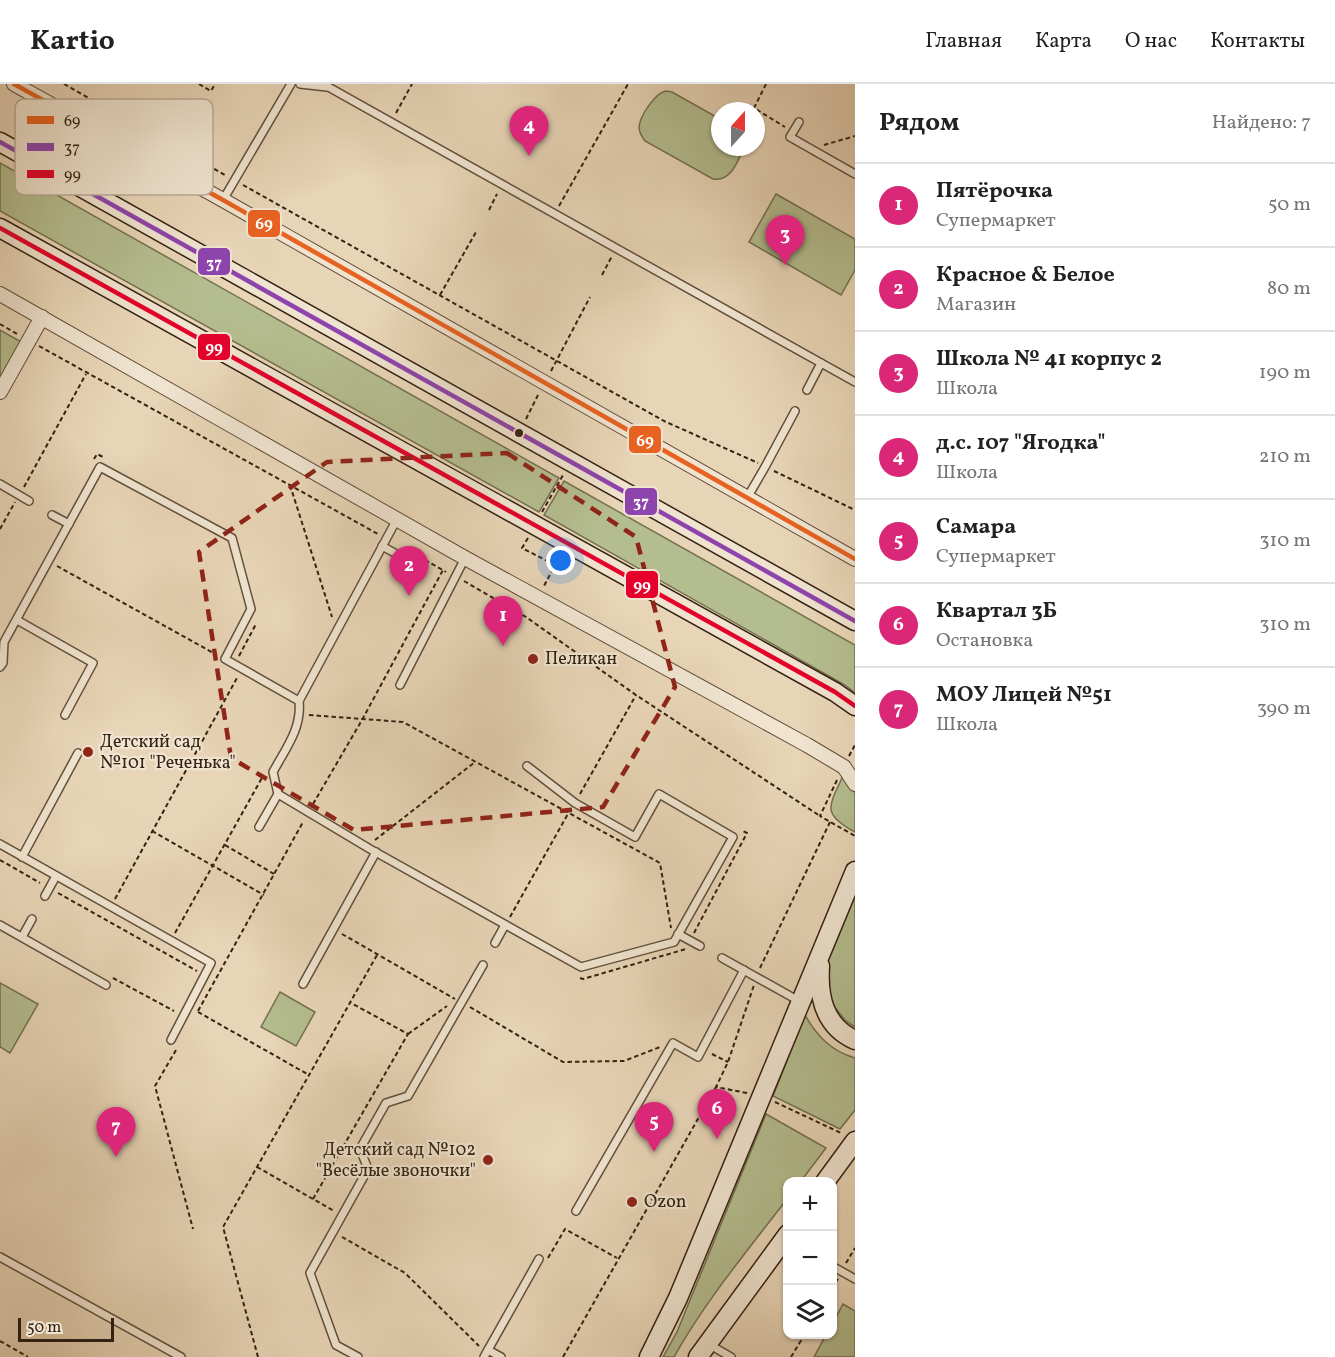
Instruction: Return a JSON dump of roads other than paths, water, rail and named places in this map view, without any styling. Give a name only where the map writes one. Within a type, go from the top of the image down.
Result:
[{"type":"main road","points":[[0,142],[15,150]]},
{"type":"main road","points":[[95,195],[855,621]]},
{"type":"main road","points":[[0,228],[835,692],[855,706]]},
{"type":"main road","points":[[649,1357],[678,1298],[855,871]]},
{"type":"main road","points":[[821,955],[819,986],[827,1018],[855,1040]]},
{"type":"main road","points":[[829,1177],[854,1145]]},
{"type":"main road","points":[[703,1350],[783,1241]]},
{"type":"street","points":[[14,84],[41,99]]},
{"type":"street","points":[[213,194],[855,559]]},
{"type":"street","points":[[1,296],[42,317],[465,558],[807,745],[843,767],[855,784]]},
{"type":"street","points":[[0,392],[42,317]]},
{"type":"lane","points":[[223,200],[291,84]]},
{"type":"lane","points":[[300,84],[328,85],[855,382]]},
{"type":"lane","points":[[799,122],[790,137],[855,174]]},
{"type":"lane","points":[[807,390],[821,363]]},
{"type":"lane","points":[[747,498],[795,411]]},
{"type":"lane","points":[[0,667],[3,663],[4,642],[100,467],[232,538],[251,609],[225,659],[299,701]]},
{"type":"lane","points":[[0,484],[29,501]]},
{"type":"lane","points":[[52,515],[69,524]]},
{"type":"lane","points":[[259,827],[278,794],[273,772],[296,729],[300,714],[299,701],[397,519]]},
{"type":"lane","points":[[382,546],[416,565]]},
{"type":"lane","points":[[400,685],[465,558]]},
{"type":"lane","points":[[17,620],[93,663],[65,715]]},
{"type":"lane","points":[[22,857],[78,753]]},
{"type":"lane","points":[[278,794],[581,968],[674,942],[732,837],[659,794],[635,837],[575,803],[527,766]]},
{"type":"lane","points":[[0,844],[211,963],[171,1040]]},
{"type":"lane","points":[[303,984],[373,850]]},
{"type":"lane","points":[[45,896],[56,876]]},
{"type":"lane","points":[[22,937],[32,919]]},
{"type":"lane","points":[[0,925],[106,985]]},
{"type":"lane","points":[[495,943],[505,925]]},
{"type":"lane","points":[[678,936],[700,946]]},
{"type":"lane","points":[[722,958],[802,1002]]},
{"type":"lane","points":[[358,1357],[336,1345],[310,1273],[368,1168],[360,1149],[386,1103],[408,1096],[483,964]]},
{"type":"lane","points":[[576,1211],[673,1043],[698,1056],[744,970]]},
{"type":"lane","points":[[0,1257],[181,1357]]},
{"type":"lane","points":[[501,1357],[486,1354],[543,1260]]},
{"type":"lane","points":[[837,1269],[855,1279]]},
{"type":"lane","points":[[703,1350],[731,1357]]},
{"type":"place","name":"д.с. 107 \"Ягодка\"","points":[[529,156]]},
{"type":"place","name":"Школа № 41 корпус 2","points":[[785,265]]},
{"type":"place","name":"Красное & Белое","points":[[409,596]]},
{"type":"place","name":"Пятёрочка","points":[[503,646]]},
{"type":"place","name":"Пеликан","points":[[533,659]]},
{"type":"place","name":"Детский сад №101 \"Реченька\"","points":[[88,752]]},
{"type":"place","name":"Квартал 3Б","points":[[717,1139]]},
{"type":"place","name":"Самара","points":[[654,1152]]},
{"type":"place","name":"МОУ Лицей №51","points":[[116,1157]]},
{"type":"place","name":"Детский сад №102 \"Весёлые звоночки\"","points":[[488,1160]]},
{"type":"place","name":"Ozon","points":[[632,1202]]}]
